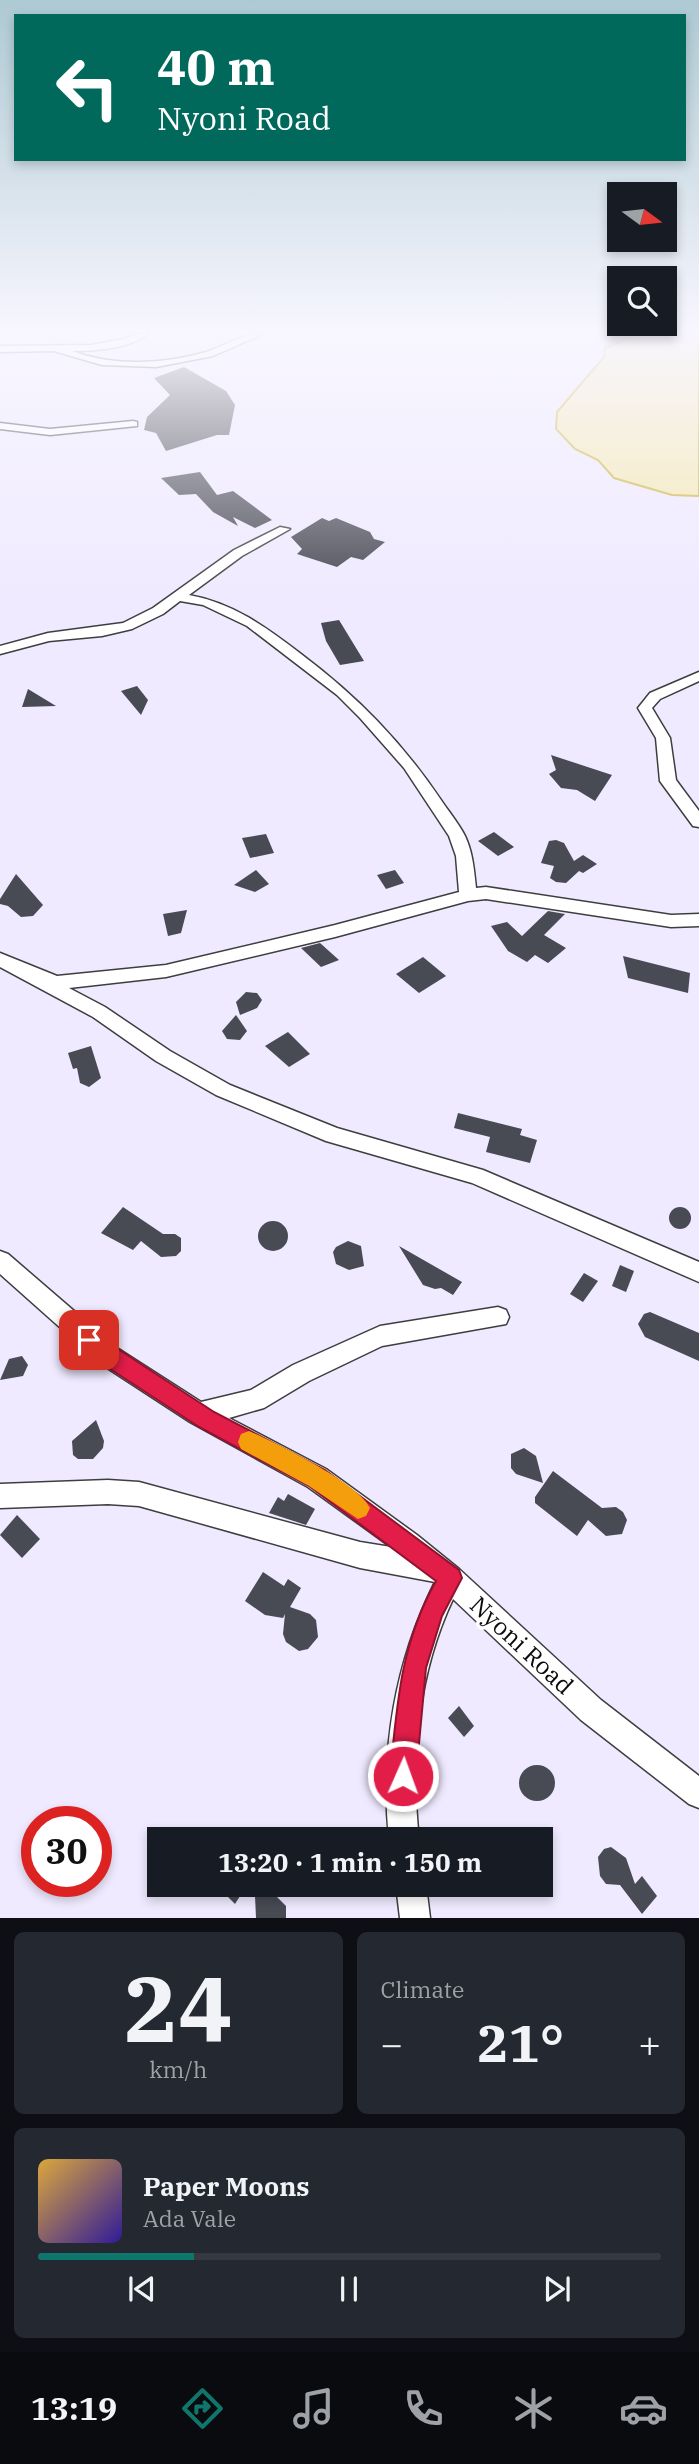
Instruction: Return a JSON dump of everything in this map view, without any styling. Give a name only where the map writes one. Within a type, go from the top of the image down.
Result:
[{"type":"street","points":[[0,426],[50,432],[133,424]]},
{"type":"street","points":[[0,650],[48,637],[102,632],[127,626],[180,597],[238,553],[284,529]]},
{"type":"street","points":[[180,597],[207,602],[252,623],[342,692],[365,715],[410,765],[457,836],[464,856],[468,895]]},
{"type":"street","points":[[699,676],[654,696],[645,708],[663,738],[668,781],[699,822]]},
{"type":"street","points":[[22,971],[57,983],[166,971],[335,931],[468,895],[497,894],[671,921],[699,920]]},
{"type":"street","points":[[0,959],[99,1012],[163,1056],[223,1090],[333,1135],[475,1176],[699,1272]]},
{"type":"street","name":"Nyoni Road","points":[[0,1261],[108,1356],[198,1414],[317,1478],[443,1572],[591,1710],[699,1794]]},
{"type":"street","points":[[198,1414],[256,1400],[301,1373],[380,1336],[498,1317]]},
{"type":"street","points":[[0,1496],[108,1492],[139,1494],[360,1555],[443,1572],[414,1668],[403,1750],[404,1827]]},
{"type":"street","points":[[412,1897],[415,1918]]},
{"type":"shaded area","points":[[556,424],[699,424],[699,496],[672,495],[614,478],[598,460],[575,449],[556,429]]},
{"type":"building","points":[[145,424],[231,424],[229,435],[217,435],[166,451],[156,433],[144,430]]},
{"type":"building","points":[[200,472],[217,495],[233,491],[272,520],[255,528],[233,517],[238,526],[213,512],[196,494],[179,495],[161,478]]},
{"type":"building","points":[[322,518],[329,521],[336,518],[370,532],[374,539],[385,542],[363,560],[351,557],[337,567],[297,554],[302,549],[291,537]]},
{"type":"building","points":[[339,620],[364,661],[340,665],[326,641],[321,623]]},
{"type":"building","points":[[137,686],[148,700],[141,715],[121,691]]},
{"type":"building","points":[[28,689],[56,706],[22,707]]},
{"type":"building","points":[[551,755],[612,775],[595,801],[577,790],[561,788],[549,774],[556,770]]},
{"type":"building","points":[[494,832],[514,847],[498,856],[478,841]]},
{"type":"building","points":[[266,834],[274,853],[250,858],[242,838]]},
{"type":"building","points":[[549,841],[564,843],[574,861],[583,855],[597,864],[583,873],[579,871],[566,883],[556,882],[550,878],[554,866],[541,863]]},
{"type":"building","points":[[256,870],[269,884],[255,892],[234,885]]},
{"type":"building","points":[[395,870],[404,883],[386,889],[377,875]]},
{"type":"building","points":[[16,874],[43,905],[33,916],[21,917],[8,906],[0,904],[0,899]]},
{"type":"building","points":[[187,910],[181,933],[168,936],[163,914]]},
{"type":"building","points":[[548,911],[565,914],[544,935],[566,948],[548,963],[535,955],[527,962],[508,951],[491,926],[507,922],[522,936]]},
{"type":"building","points":[[320,943],[339,960],[321,967],[301,948]]},
{"type":"building","points":[[623,956],[690,973],[688,993],[628,978]]},
{"type":"building","points":[[423,957],[446,976],[419,993],[396,974]]},
{"type":"building","points":[[246,992],[257,993],[262,1000],[257,1008],[240,1015],[236,1002]]},
{"type":"building","points":[[236,1015],[247,1031],[240,1040],[227,1039],[222,1031]]},
{"type":"building","points":[[288,1032],[310,1054],[289,1067],[265,1046]]},
{"type":"building","points":[[91,1046],[101,1078],[89,1087],[80,1083],[77,1068],[73,1069],[68,1053]]},
{"type":"building","points":[[458,1113],[522,1129],[520,1135],[537,1140],[530,1163],[486,1152],[490,1137],[454,1128]]},
{"type":"building","points":[[123,1207],[163,1234],[175,1234],[181,1238],[181,1251],[176,1256],[161,1257],[141,1241],[133,1250],[101,1233]]},
{"type":"building","points":[[680,1207],[688,1210],[691,1218],[688,1226],[680,1229],[672,1226],[669,1218],[672,1210]]},
{"type":"building","points":[[273,1221],[284,1225],[288,1236],[284,1247],[273,1251],[262,1247],[258,1236],[262,1225]]},
{"type":"building","points":[[348,1241],[361,1246],[364,1266],[349,1270],[336,1264],[333,1252],[336,1247]]},
{"type":"building","points":[[399,1246],[462,1282],[453,1295],[441,1288],[423,1285]]},
{"type":"building","points":[[620,1265],[634,1271],[626,1292],[612,1286]]},
{"type":"building","points":[[584,1273],[598,1281],[583,1302],[570,1294]]},
{"type":"building","points":[[650,1312],[699,1333],[699,1361],[645,1337],[638,1324],[644,1314]]},
{"type":"building","points":[[22,1356],[28,1365],[23,1376],[0,1380],[9,1359]]},
{"type":"building","points":[[96,1420],[104,1441],[103,1448],[93,1459],[78,1459],[73,1455],[72,1441]]},
{"type":"building","points":[[524,1448],[536,1456],[543,1483],[516,1474],[511,1468],[511,1454]]},
{"type":"building","points":[[553,1471],[602,1508],[616,1507],[623,1512],[627,1520],[622,1534],[606,1536],[588,1520],[577,1536],[535,1503],[535,1497]]},
{"type":"building","points":[[288,1494],[315,1509],[306,1525],[269,1513],[278,1497],[284,1501]]},
{"type":"building","points":[[17,1515],[40,1539],[22,1558],[0,1535]]},
{"type":"building","points":[[263,1572],[284,1586],[288,1579],[301,1588],[290,1607],[310,1614],[316,1620],[318,1637],[308,1649],[299,1651],[286,1642],[283,1634],[285,1614],[283,1618],[265,1615],[245,1601]]},
{"type":"building","points":[[459,1706],[474,1726],[464,1737],[448,1718]]},
{"type":"building","points":[[537,1765],[550,1770],[555,1783],[550,1796],[537,1801],[524,1796],[519,1783],[524,1770]]},
{"type":"building","points":[[611,1847],[626,1858],[635,1884],[642,1876],[657,1896],[642,1914],[620,1885],[606,1884],[600,1876],[598,1857],[604,1849]]},
{"type":"building","points":[[228,1897],[239,1897],[235,1904]]},
{"type":"building","points":[[255,1897],[277,1897],[286,1906],[286,1918],[256,1918]]},
{"type":"slow traffic","points":[[249,1442],[317,1478],[358,1508]]},
{"type":"route","points":[[89,1340],[108,1356],[207,1419],[317,1478],[450,1578],[432,1611],[414,1668],[403,1750],[403,1776]]}]
